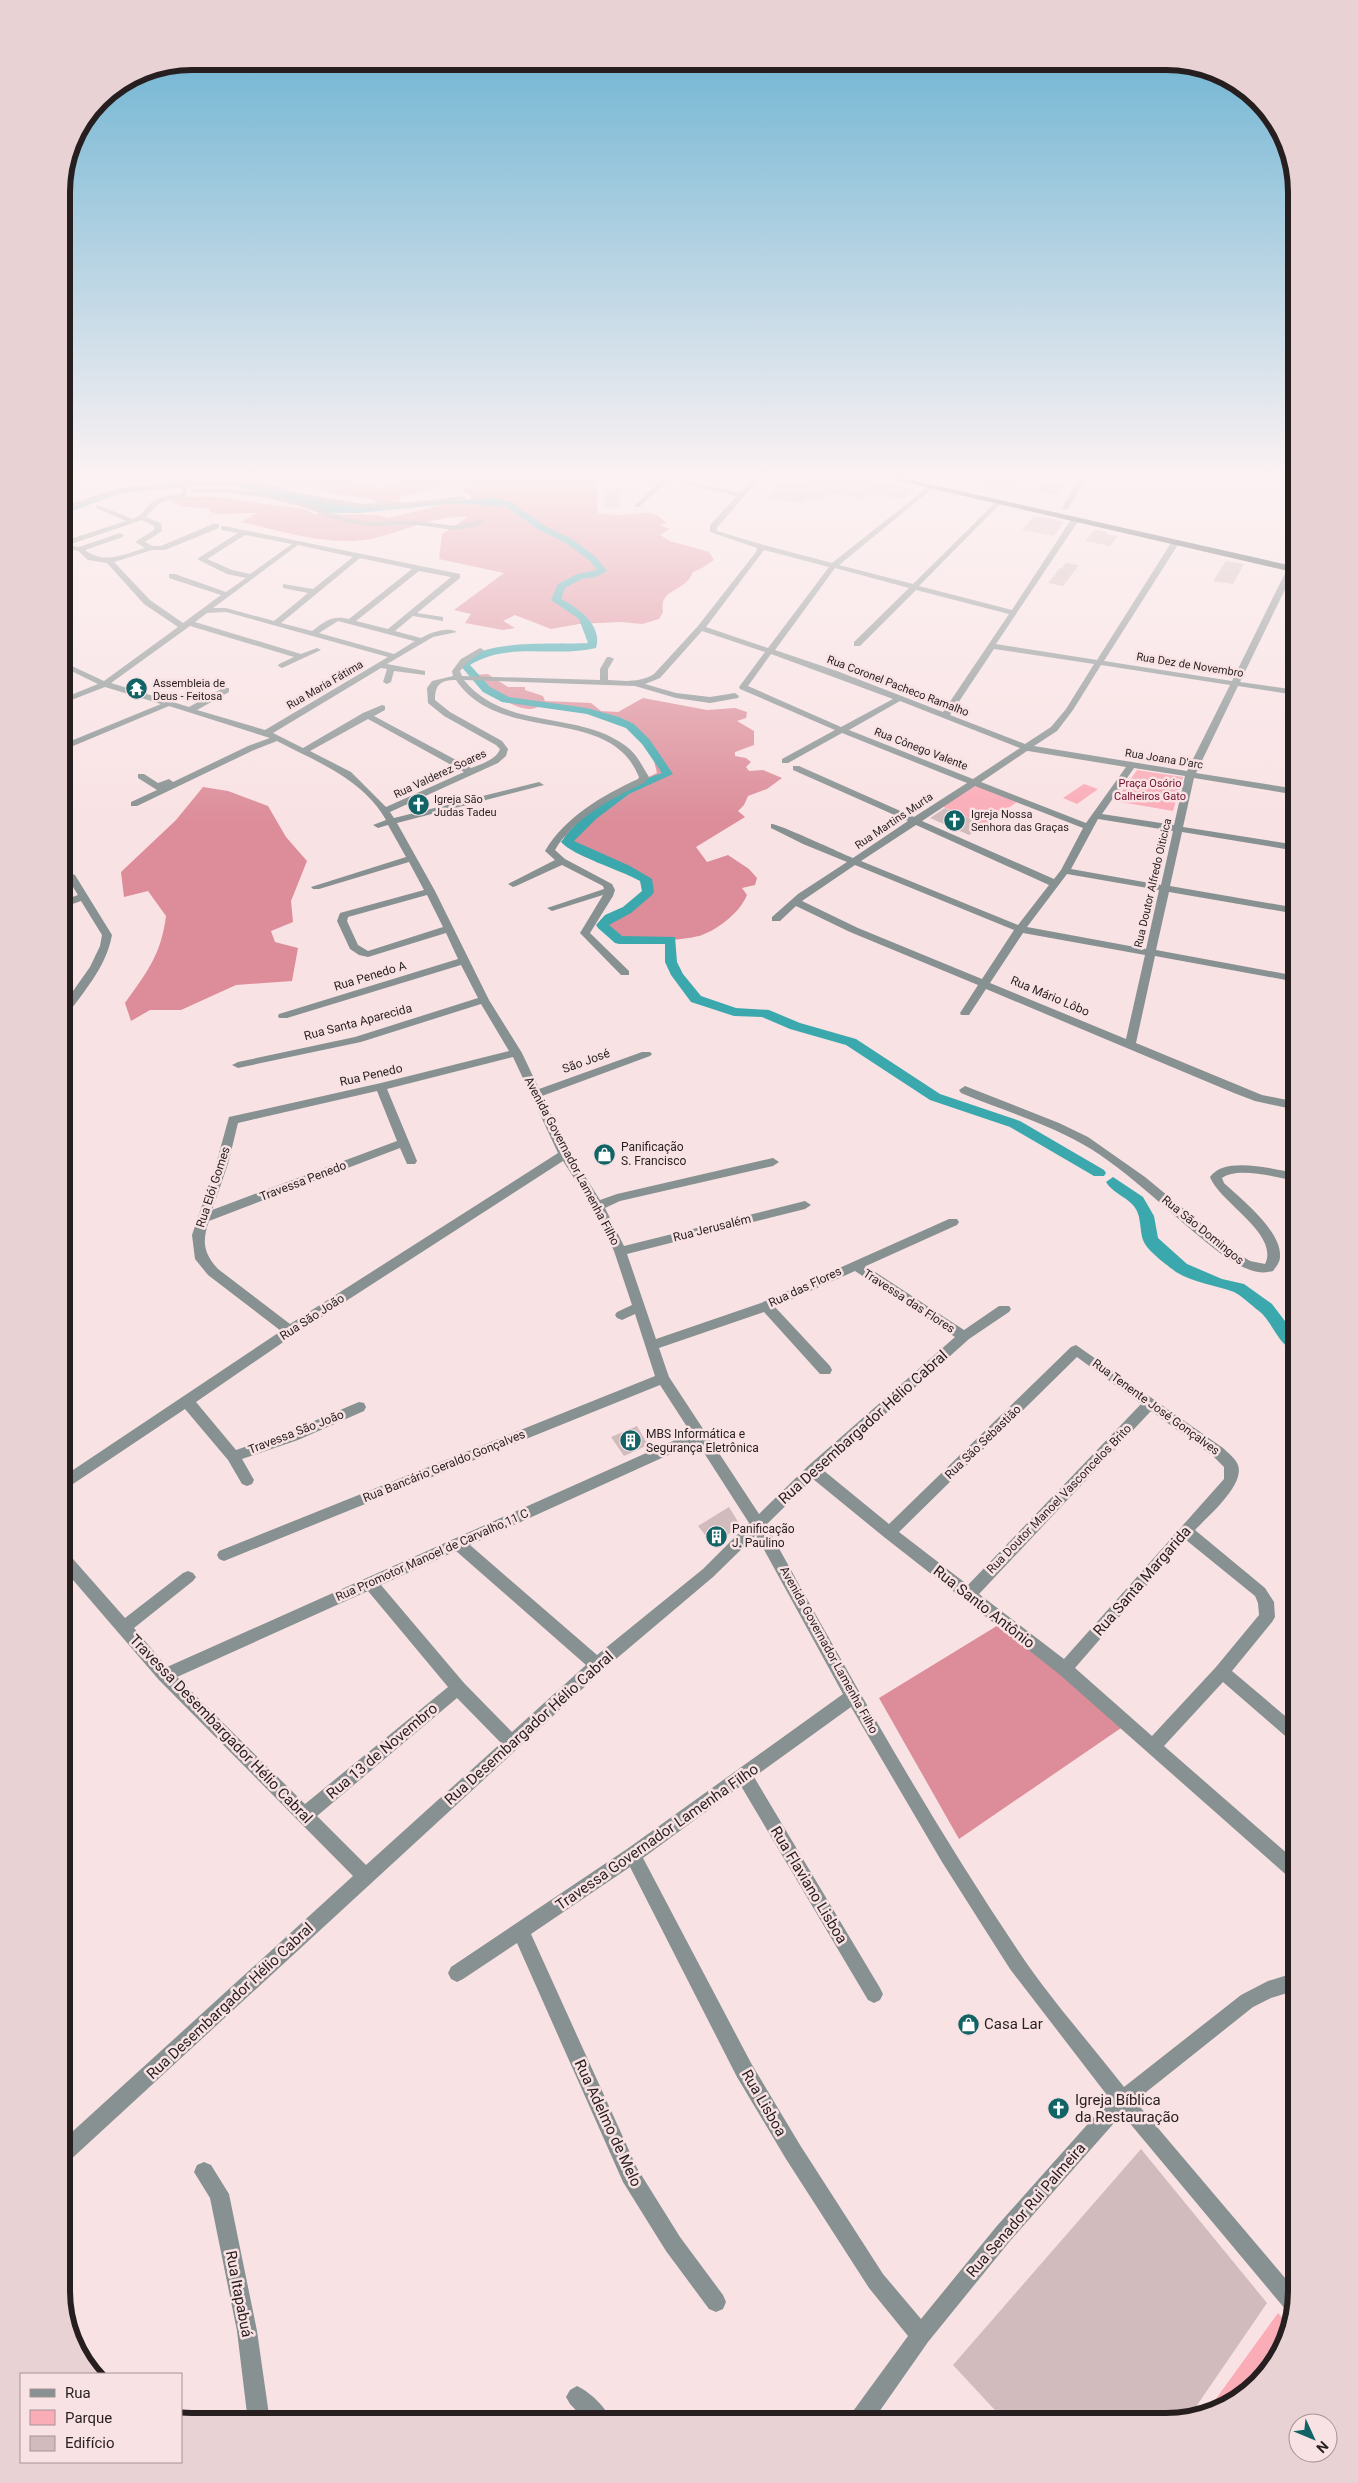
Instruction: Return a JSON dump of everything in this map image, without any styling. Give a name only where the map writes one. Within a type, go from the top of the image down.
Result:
[{"type":"street","points":[[135,590],[147,602],[186,625],[301,657]]},
{"type":"street","points":[[212,590],[227,595]]},
{"type":"street","points":[[70,699],[106,684],[234,590]]},
{"type":"street","points":[[304,590],[314,592]]},
{"type":"street","points":[[275,624],[317,590]]},
{"type":"street","points":[[352,621],[391,590]]},
{"type":"street","points":[[389,632],[441,590]]},
{"type":"street","points":[[634,684],[649,681],[657,676],[701,628],[730,590]]},
{"type":"street","points":[[771,650],[815,590]]},
{"type":"street","points":[[857,644],[911,590]]},
{"type":"street","points":[[925,590],[1011,612]]},
{"type":"street","points":[[945,716],[1026,590]]},
{"type":"street","name":"Rua Martins Murta","points":[[776,919],[795,902],[1054,729],[1145,590]]},
{"type":"street","name":"Rua Doutor Alfredo Oiticica","points":[[1130,1044],[1190,775],[1245,660],[1283,590]]},
{"type":"street","points":[[206,611],[226,610],[396,657]]},
{"type":"street","points":[[412,614],[440,619]]},
{"type":"street","points":[[313,634],[335,619],[352,621],[421,642]]},
{"type":"street","name":"Rua Coronel Pacheco Ramalho","points":[[701,628],[771,650],[1028,748]]},
{"type":"street","name":"Rua Maria Fátima","points":[[272,735],[386,667],[396,657],[431,635],[454,632]]},
{"type":"street","name":"Rua Dez de Novembro","points":[[991,646],[1099,663],[1201,676],[1234,684],[1288,692]]},
{"type":"street","points":[[282,666],[317,650]]},
{"type":"street","points":[[480,650],[458,667],[456,671],[458,677],[469,690],[479,698],[506,712],[611,739],[626,748],[641,768],[644,777],[641,781],[612,796],[558,836],[550,850],[562,862],[586,872],[607,884],[610,890],[607,901],[589,921],[585,933],[625,973]]},
{"type":"street","name":"Rua Cônego Valente","points":[[771,650],[744,684],[743,687],[746,690],[1088,827]]},
{"type":"street","points":[[610,659],[604,669],[604,682],[634,684],[676,695],[710,700],[735,696]]},
{"type":"street","points":[[1233,659],[1245,660]]},
{"type":"street","name":"Avenida Governador Lamenha Filho","points":[[70,667],[106,684],[272,735],[348,774],[385,819],[412,858],[484,1000],[516,1053],[565,1154],[598,1206],[620,1251],[663,1378],[758,1524],[854,1696],[948,1856],[1016,1962],[1122,2100],[1288,2296]]},
{"type":"street","points":[[387,682],[386,667],[422,673]]},
{"type":"street","points":[[1229,667],[1241,669]]},
{"type":"street","name":"Rua Valderez Soares","points":[[385,819],[495,761],[503,754],[504,749],[499,743],[447,714],[431,701],[430,688],[435,683],[458,677],[604,682]]},
{"type":"street","points":[[192,710],[226,690]]},
{"type":"street","points":[[785,761],[898,699]]},
{"type":"street","points":[[70,745],[170,703]]},
{"type":"street","points":[[304,751],[382,708]]},
{"type":"street","points":[[366,716],[471,772]]},
{"type":"street","points":[[140,776],[157,787],[272,735]]},
{"type":"street","points":[[134,804],[251,748],[272,735]]},
{"type":"street","name":"Rua Joana D'arc","points":[[1028,748],[1288,791]]},
{"type":"street","points":[[965,1013],[1020,929],[1065,872],[1088,827],[1098,816],[1132,765]]},
{"type":"street","points":[[796,768],[1056,884]]},
{"type":"street","points":[[385,819],[539,785]]},
{"type":"street","points":[[1098,816],[1288,847]]},
{"type":"street","points":[[774,826],[806,842],[1020,929],[1288,977]]},
{"type":"street","points":[[316,887],[412,858]]},
{"type":"street","points":[[513,884],[562,862]]},
{"type":"street","points":[[1065,872],[1288,909]]},
{"type":"street","points":[[70,876],[107,935],[106,944],[100,958],[70,1002]]},
{"type":"street","points":[[552,908],[610,890]]},
{"type":"street","points":[[430,891],[344,916],[342,921],[358,953],[368,954],[448,929]]},
{"type":"street","points":[[70,901],[84,896]]},
{"type":"street","name":"Rua Mário Lôbo","points":[[795,902],[854,930],[1252,1095],[1288,1104]]},
{"type":"street","name":"Rua Penedo A","points":[[283,1016],[465,960]]},
{"type":"street","name":"Rua Santa Aparecida","points":[[238,1065],[357,1040],[484,1000]]},
{"type":"street","name":"Rua Penedo","points":[[232,1120],[381,1087],[516,1053]]},
{"type":"street","name":"São José","points":[[536,1094],[646,1054]]},
{"type":"street","points":[[381,1087],[411,1162]]},
{"type":"street","name":"Rua São Domingos","points":[[965,1090],[1038,1118],[1084,1140],[1147,1185],[1230,1254],[1250,1267],[1264,1270],[1269,1268],[1274,1260],[1274,1247],[1264,1230],[1219,1186],[1216,1177],[1223,1171],[1236,1169],[1288,1176]]},
{"type":"street","name":"Rua Elói Gomes","points":[[232,1120],[222,1164],[198,1235],[201,1259],[213,1272],[290,1331]]},
{"type":"street","name":"Travessa Penedo","points":[[202,1219],[403,1143]]},
{"type":"street","name":"Rua São João","points":[[70,1480],[290,1331],[565,1154]]},
{"type":"street","points":[[598,1206],[617,1198],[773,1162]]},
{"type":"street","name":"Rua Jerusalém","points":[[620,1251],[805,1204]]},
{"type":"street","name":"Rua das Flores","points":[[653,1345],[766,1306],[953,1222]]},
{"type":"street","name":"Travessa das Flores","points":[[854,1265],[964,1336]]},
{"type":"street","points":[[622,1315],[640,1306]]},
{"type":"street","points":[[766,1306],[824,1370]]},
{"type":"street","name":"Rua Desembargador Hélio Cabral","points":[[70,2147],[597,1665],[708,1572],[813,1470],[964,1336],[1004,1309]]},
{"type":"street","name":"Rua Tenente José Gonçalves","points":[[1076,1350],[1226,1458],[1231,1465],[1231,1479],[1220,1494]]},
{"type":"street","name":"Rua São Sebastião","points":[[889,1533],[1076,1350]]},
{"type":"street","name":"Rua Bancário Geraldo Gonçalves","points":[[224,1555],[663,1378]]},
{"type":"street","name":"Travessa São João","points":[[186,1400],[233,1456],[247,1480]]},
{"type":"street","name":"Rua Doutor Manoel Vasconcelos Brito","points":[[968,1595],[1150,1404]]},
{"type":"street","name":"Travessa São João","points":[[233,1456],[293,1436],[359,1407]]},
{"type":"street","name":"Rua Promotor Manoel de Carvalho,11 C","points":[[165,1675],[700,1435]]},
{"type":"street","name":"Rua Santo Antônio","points":[[813,1470],[889,1533],[1065,1669],[1154,1745],[1288,1865]]},
{"type":"street","name":"Rua Santa Margarida","points":[[1065,1669],[1185,1531],[1220,1494]]},
{"type":"street","points":[[1154,1745],[1222,1672],[1267,1617],[1268,1609],[1260,1592],[1185,1531]]},
{"type":"street","points":[[459,1544],[597,1665]]},
{"type":"street","name":"Travessa Desembargador Hélio Cabral","points":[[70,1566],[122,1628],[165,1675],[365,1876]]},
{"type":"street","points":[[122,1628],[188,1577]]},
{"type":"street","points":[[370,1582],[458,1688],[512,1742]]},
{"type":"street","points":[[1222,1672],[1288,1728]]},
{"type":"street","name":"Rua 13 de Novembro","points":[[305,1815],[458,1688]]},
{"type":"street","name":"Travessa Governador Lamenha Filho","points":[[457,1973],[634,1855],[854,1696]]},
{"type":"street","name":"Rua Flaviano Lisboa","points":[[744,1776],[874,1994]]},
{"type":"street","name":"Rua Lisboa","points":[[634,1855],[744,2070],[793,2152],[876,2281],[921,2335]]},
{"type":"street","name":"Rua Adelmo de Melo","points":[[521,1932],[630,2175],[673,2244],[716,2302]]},
{"type":"street","name":"Rua Senador Rui Palmeira","points":[[866,2413],[921,2335],[1003,2234],[1122,2100],[1247,2001],[1268,1990],[1288,1984]]},
{"type":"street","name":"Rua Itapabuá","points":[[204,2172],[219,2194],[247,2331],[258,2413]]},
{"type":"street","points":[[577,2397],[593,2413]]},
{"type":"green space","name":"Praça Osório Calheiros Gato","points":[[1137,770],[1183,777],[1173,811],[1115,801]]},
{"type":"green space","points":[[1084,784],[1098,789],[1077,804],[1063,798]]},
{"type":"green space","points":[[974,785],[1017,802],[985,824],[941,806]]},
{"type":"green space","points":[[1278,2313],[1285,2320],[1282,2330],[1258,2372],[1240,2388],[1212,2404]]},
{"type":"shaded area","points":[[481,590],[675,590],[665,598],[663,612],[659,619],[642,624],[621,622],[579,624],[551,629],[515,615],[503,621],[515,628],[503,630],[465,623],[471,614],[454,610]]},
{"type":"shaded area","points":[[488,674],[508,687],[525,687],[525,690],[543,696],[545,701],[591,703],[601,711],[618,712],[643,698],[707,710],[735,708],[747,712],[746,718],[737,721],[754,731],[754,745],[735,752],[735,756],[746,758],[751,762],[746,767],[749,771],[763,770],[782,778],[767,789],[748,796],[744,805],[738,811],[745,817],[696,847],[707,862],[728,855],[749,869],[757,878],[755,885],[742,888],[747,895],[740,907],[722,924],[709,932],[695,937],[660,941],[625,940],[618,939],[607,932],[600,920],[636,902],[647,886],[646,882],[626,868],[583,856],[563,843],[565,834],[636,783],[657,773],[651,751],[632,730],[603,716],[556,707],[542,706],[531,709],[510,703],[476,683],[474,675]]},
{"type":"shaded area","points":[[203,787],[228,791],[268,806],[286,837],[307,861],[291,901],[293,922],[271,931],[275,942],[298,948],[292,981],[236,985],[181,1010],[150,1010],[131,1021],[125,1003],[152,963],[161,942],[166,916],[148,891],[124,897],[121,872],[176,820]]},
{"type":"shaded area","points":[[1000,1624],[1124,1726],[959,1839],[879,1698]]},
{"type":"building","name":"Igreja Nossa Senhora das Graças","points":[[945,808],[985,824],[969,835],[930,818]]},
{"type":"building","name":"MBS Informática e Segurança Eletrônica","points":[[637,1426],[648,1445],[624,1456],[611,1437]]},
{"type":"building","name":"Panificação J. Paulino","points":[[729,1507],[740,1525],[714,1546],[698,1526]]},
{"type":"building","points":[[1141,2149],[1267,2303],[1194,2410],[1190,2411],[1166,2413],[998,2413],[953,2365]]},
{"type":"waterway","points":[[477,680],[464,664],[475,657],[490,652],[507,649],[593,646],[589,628],[582,617],[556,600],[560,590]]},
{"type":"waterway","points":[[478,681],[486,690],[496,696],[516,702],[577,709],[623,722],[636,730],[651,748],[668,774],[636,785],[614,799],[592,817],[567,842],[575,848],[626,868],[646,879],[648,892],[627,910],[609,918],[602,925],[619,940],[671,940],[671,962],[677,975],[696,999],[734,1012],[764,1013],[795,1026],[851,1042],[935,1097],[986,1116],[1015,1124],[1099,1173]]},
{"type":"waterway","points":[[1113,1182],[1138,1201],[1147,1216],[1151,1240],[1164,1253],[1182,1268],[1198,1276],[1239,1288],[1266,1308],[1279,1323],[1288,1338]]},
{"type":"place","name":"Assembleia de Deus - Feitosa","points":[[137,689]]},
{"type":"place","name":"Igreja São Judas Tadeu","points":[[418,805]]},
{"type":"place","name":"Igreja Nossa Senhora das Graças","points":[[955,820]]},
{"type":"place","name":"Panificação S. Francisco","points":[[605,1154]]},
{"type":"place","name":"MBS Informática e Segurança Eletrônica","points":[[630,1441]]},
{"type":"place","name":"Panificação J. Paulino","points":[[716,1536]]},
{"type":"place","name":"Casa Lar","points":[[968,2024]]},
{"type":"place","name":"Igreja Bíblica da Restauração","points":[[1059,2109]]}]
